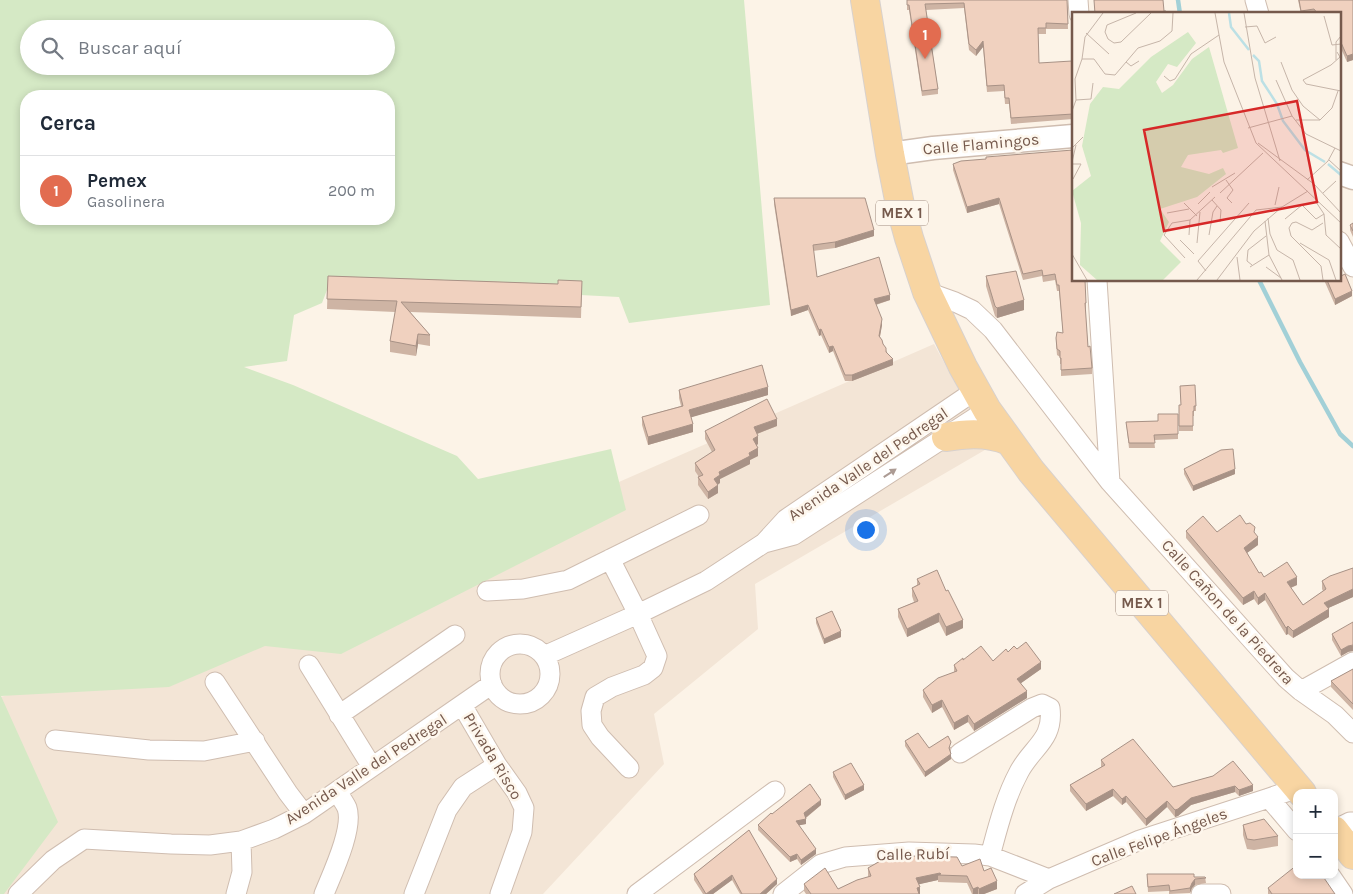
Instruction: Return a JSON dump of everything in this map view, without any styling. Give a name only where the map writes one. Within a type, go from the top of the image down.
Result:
[{"type":"main road","name":"MEX 1","points":[[865,0],[900,205],[927,292],[963,368],[1009,441],[1037,478],[1299,789]]},
{"type":"main road","points":[[946,437],[964,434],[987,434],[1009,441]]},
{"type":"main road","points":[[1337,834],[1353,855]]},
{"type":"street","name":"Calle Flamingos","points":[[890,154],[932,148],[1072,136]]},
{"type":"street","points":[[1340,173],[1353,178]]},
{"type":"street","points":[[1340,243],[1353,267]]},
{"type":"street","points":[[1097,281],[1110,482]]},
{"type":"street","name":"Calle Cañon de la Piedrera","points":[[927,292],[972,310],[993,330],[1110,482],[1280,671],[1301,691],[1335,715],[1353,733]]},
{"type":"street","name":"Avenida Valle del Pedregal","points":[[764,543],[794,535],[946,437],[982,400]]},
{"type":"street","name":"Avenida Valle del Pedregal","points":[[544,656],[706,581],[764,543],[786,519],[846,478],[982,400]]},
{"type":"street","points":[[846,478],[857,494]]},
{"type":"street","points":[[487,591],[523,589],[568,580],[699,515]]},
{"type":"street","points":[[610,559],[657,656],[653,668],[644,675],[612,686],[595,698],[591,711],[592,725],[600,737],[629,768]]},
{"type":"street","points":[[339,714],[455,635]]},
{"type":"street","points":[[522,644],[538,650],[544,656],[550,672],[549,680],[546,688],[535,700],[518,704],[502,698],[496,692],[490,676],[491,667],[499,653],[506,648],[522,644]]},
{"type":"street","points":[[1301,691],[1353,662]]},
{"type":"street","points":[[309,665],[372,767]]},
{"type":"street","points":[[216,682],[288,793],[304,814]]},
{"type":"street","name":"Avenida Valle del Pedregal","points":[[18,894],[53,860],[84,839],[210,845],[241,841],[274,829],[304,814],[492,684]]},
{"type":"street","points":[[960,753],[1032,708],[1042,704],[1050,708],[1051,719],[1049,729],[1043,740],[1019,771],[1004,807],[990,856]]},
{"type":"street","name":"Privada Risco","points":[[462,705],[524,808],[522,832],[500,894]]},
{"type":"street","points":[[55,740],[149,750],[204,751],[255,741]]},
{"type":"street","points":[[414,894],[447,810],[463,787],[497,765]]},
{"type":"street","points":[[324,894],[348,829],[347,809],[337,791]]},
{"type":"street","points":[[637,894],[775,791]]},
{"type":"street","name":"Calle Felipe Ángeles","points":[[1025,894],[1050,879],[1140,840],[1293,792]]},
{"type":"street","points":[[1269,798],[1293,826]]},
{"type":"street","points":[[1338,828],[1353,822]]},
{"type":"street","points":[[236,894],[242,872],[241,841]]},
{"type":"street","name":"Calle Rubí","points":[[783,894],[821,864],[845,857],[909,852],[990,856],[1050,879]]},
{"type":"street","points":[[1333,879],[1344,894]]},
{"type":"street","points":[[1201,894],[1222,894]]},
{"type":"shaded area","points":[[934,344],[990,447],[755,584],[758,629],[654,714],[664,764],[543,894],[3,894],[0,697],[274,633]]},
{"type":"green space","points":[[0,0],[744,0],[770,305],[629,323],[619,297],[330,282],[322,303],[294,315],[287,361],[244,367],[293,385],[457,456],[478,479],[611,449],[626,510],[341,654],[265,646],[169,687],[1,696],[58,822],[4,894],[0,894]]},
{"type":"building","points":[[907,0],[1067,0],[1068,24],[1046,23],[1046,28],[1038,28],[1039,63],[1072,61],[1072,114],[1011,118],[1009,98],[1005,98],[1004,85],[987,86],[983,41],[976,50],[969,44],[964,3],[925,4],[938,89],[922,91],[909,5],[907,5]]},
{"type":"building","points":[[1094,0],[1163,0],[1164,11],[1166,11],[1166,12],[1095,12]]},
{"type":"building","points":[[1299,0],[1353,0],[1353,54],[1347,56],[1340,40],[1340,12],[1316,12],[1314,9],[1301,11]]},
{"type":"building","points":[[1072,150],[1072,281],[1085,281],[1088,347],[1090,346],[1092,368],[1061,370],[1060,351],[1057,349],[1056,338],[1057,332],[1063,333],[1059,285],[1057,285],[1055,274],[1043,276],[1042,270],[1023,274],[999,198],[967,207],[953,164],[961,161],[986,159],[986,157]]},
{"type":"building","points":[[774,198],[865,198],[874,230],[835,242],[813,245],[817,277],[879,257],[890,295],[874,299],[882,319],[879,336],[886,348],[886,352],[893,359],[852,375],[845,375],[833,346],[829,347],[808,305],[791,310]]},
{"type":"building","points":[[1016,271],[1024,300],[997,308],[986,276]]},
{"type":"building","points":[[1340,274],[1341,276],[1345,274],[1352,291],[1335,299],[1327,281],[1340,281]]},
{"type":"building","points":[[328,276],[558,284],[558,280],[582,281],[581,307],[401,302],[430,335],[418,334],[416,346],[390,341],[397,301],[327,299]]},
{"type":"building","points":[[762,365],[768,387],[689,410],[693,424],[648,437],[642,417],[683,406],[679,390]]},
{"type":"building","points":[[1195,385],[1196,406],[1194,406],[1193,411],[1193,426],[1179,426],[1180,386]]},
{"type":"building","points":[[767,399],[777,419],[754,427],[758,436],[753,439],[758,448],[749,453],[750,456],[719,472],[720,475],[714,479],[718,485],[708,492],[698,477],[703,475],[695,463],[715,450],[705,431]]},
{"type":"building","points":[[1158,414],[1178,414],[1178,434],[1154,435],[1155,443],[1129,443],[1126,422],[1158,421]]},
{"type":"building","points":[[1233,449],[1235,469],[1193,486],[1184,469],[1221,450]]},
{"type":"building","points":[[1240,515],[1246,524],[1250,523],[1255,527],[1254,532],[1258,537],[1244,548],[1259,573],[1261,572],[1264,577],[1287,562],[1297,577],[1287,582],[1303,605],[1326,589],[1322,581],[1330,576],[1353,568],[1353,589],[1324,603],[1329,609],[1293,631],[1288,626],[1286,628],[1265,593],[1258,598],[1254,591],[1243,598],[1186,531],[1203,516],[1217,532]]},
{"type":"building","points":[[937,570],[946,591],[948,590],[963,620],[946,627],[939,613],[907,629],[898,609],[918,601],[912,588],[920,584],[917,579]]},
{"type":"building","points":[[832,611],[841,631],[824,639],[816,618]]},
{"type":"building","points":[[1353,622],[1353,645],[1341,650],[1332,634]]},
{"type":"building","points":[[1026,642],[1041,662],[1017,679],[1027,691],[974,724],[968,715],[954,723],[942,700],[932,705],[923,690],[938,678],[957,671],[954,665],[981,646],[993,661],[1006,649],[1008,652],[1014,646],[1017,649]]},
{"type":"building","points":[[1353,669],[1353,704],[1331,681]]},
{"type":"building","points":[[918,733],[929,748],[948,736],[951,742],[949,748],[951,754],[925,772],[905,741]]},
{"type":"building","points":[[1133,739],[1173,787],[1213,776],[1233,761],[1253,785],[1239,790],[1235,786],[1191,798],[1175,810],[1167,801],[1146,819],[1126,796],[1122,799],[1113,789],[1086,804],[1070,785],[1105,765],[1101,760]]},
{"type":"building","points":[[851,763],[864,785],[845,795],[833,772]]},
{"type":"building","points":[[810,784],[821,800],[804,813],[806,819],[796,821],[816,849],[801,860],[797,854],[790,857],[758,825]]},
{"type":"building","points":[[1264,819],[1278,836],[1254,840],[1247,839],[1243,825]]},
{"type":"building","points":[[749,830],[777,879],[760,894],[742,894],[732,875],[706,894],[694,874]]},
{"type":"building","points":[[909,856],[957,857],[962,866],[980,859],[984,871],[991,868],[997,881],[979,889],[978,887],[973,889],[967,876],[938,875],[940,873],[916,878],[920,887],[917,888],[919,894],[811,894],[804,884],[825,868],[838,889],[871,876],[868,868],[882,860],[881,858]]},
{"type":"building","points":[[1293,868],[1293,879],[1325,879],[1335,894],[1272,894],[1268,888]]},
{"type":"building","points":[[1147,874],[1194,874],[1194,877],[1206,878],[1195,879],[1190,888],[1170,891],[1169,885],[1148,887]]},
{"type":"building","points":[[1132,886],[1136,894],[1114,894]]},
{"type":"waterway","points":[[1178,0],[1180,12]]},
{"type":"waterway","points":[[1260,281],[1300,362],[1340,434],[1353,446]]},
{"type":"place","name":"Pemex","points":[[925,59]]}]
